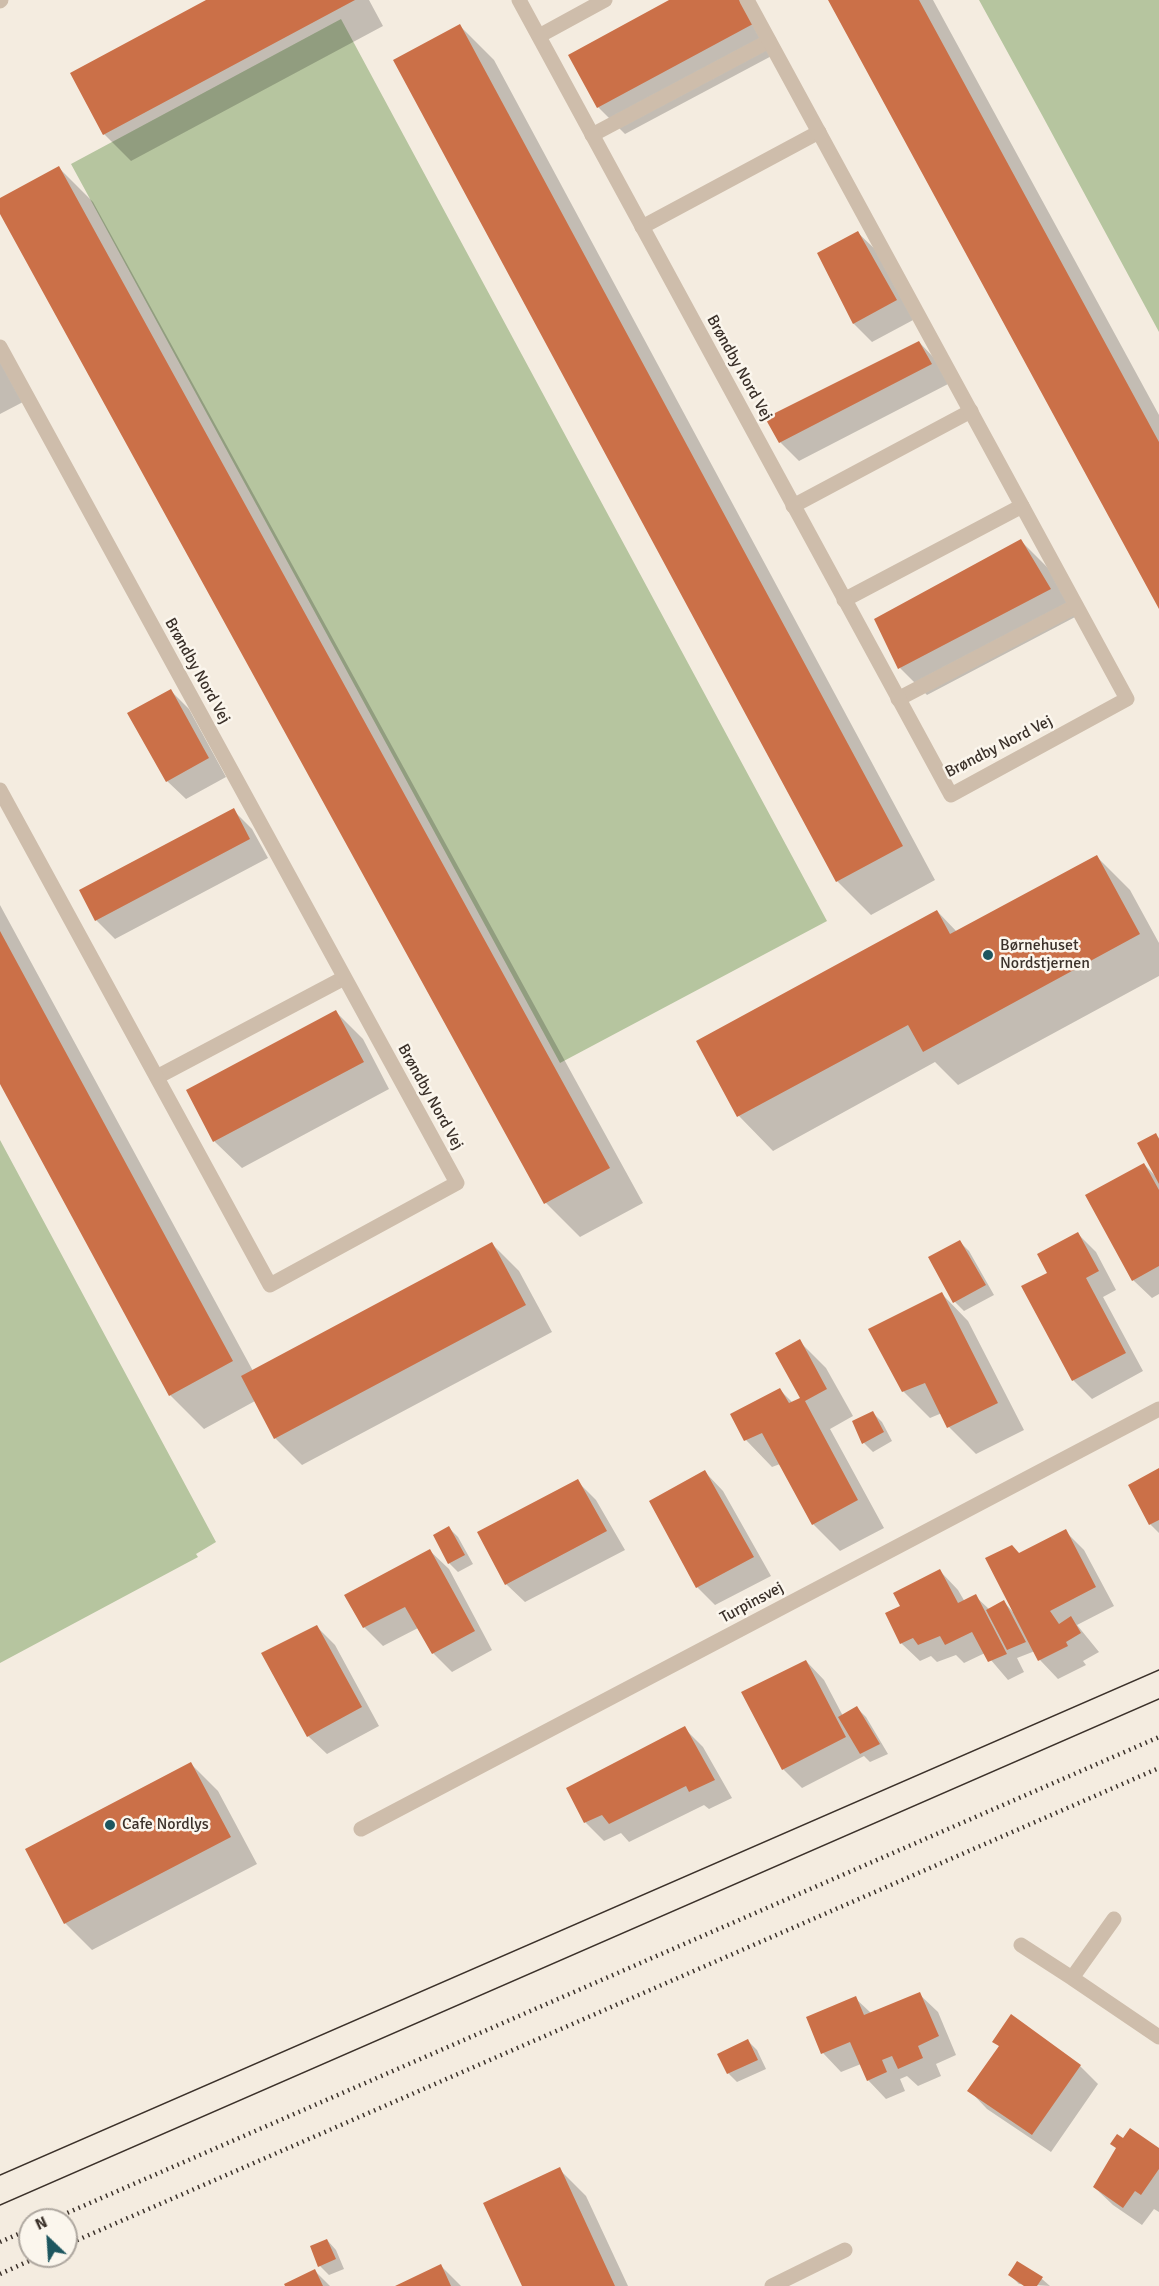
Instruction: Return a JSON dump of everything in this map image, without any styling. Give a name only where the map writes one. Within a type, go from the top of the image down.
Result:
[{"type":"street","name":"Brøndby Nord Vej","points":[[519,0],[951,795],[1127,699],[747,0]]},
{"type":"street","points":[[538,36],[606,0]]},
{"type":"street","points":[[592,135],[769,41]]},
{"type":"street","points":[[642,227],[819,132]]},
{"type":"street","name":"Brøndby Nord Vej","points":[[0,347],[457,1183],[270,1285],[0,790]]},
{"type":"street","points":[[793,506],[970,411]]},
{"type":"street","points":[[844,600],[1022,506]]},
{"type":"street","points":[[898,699],[1076,606]]},
{"type":"street","points":[[156,1077],[344,978]]},
{"type":"street","name":"Turpinsvej","points":[[361,1829],[1159,1409]]},
{"type":"street","points":[[1072,1978],[1114,1919]]},
{"type":"street","points":[[1021,1945],[1159,2037]]},
{"type":"street","points":[[772,2286],[845,2250]]},
{"type":"green space","points":[[979,0],[1159,0],[1159,332],[1042,115]]},
{"type":"green space","points":[[341,19],[827,921],[560,1063],[71,164]]},
{"type":"green space","points":[[0,1140],[216,1542],[196,1554],[198,1557],[0,1663]]},
{"type":"building","points":[[206,0],[355,0],[103,135],[70,73]]},
{"type":"building","points":[[669,0],[739,0],[753,24],[597,108],[568,55]]},
{"type":"building","points":[[828,0],[919,0],[1159,442],[1159,609]]},
{"type":"building","points":[[460,24],[903,846],[836,882],[393,60]]},
{"type":"building","points":[[59,166],[610,1168],[544,1204],[0,214],[0,198]]},
{"type":"building","points":[[858,231],[897,300],[853,324],[817,253]]},
{"type":"building","points":[[919,341],[932,364],[779,443],[765,418]]},
{"type":"building","points":[[1021,539],[1051,589],[898,669],[874,619]]},
{"type":"building","points":[[171,689],[209,758],[166,782],[127,713]]},
{"type":"building","points":[[234,808],[250,839],[95,921],[79,890]]},
{"type":"building","points":[[1097,855],[1140,934],[923,1052],[908,1025],[737,1117],[696,1041],[937,910],[950,934]]},
{"type":"building","points":[[0,931],[233,1361],[169,1396],[0,1084]]},
{"type":"building","points":[[336,1010],[364,1062],[213,1142],[186,1090]]},
{"type":"building","points":[[1156,1133],[1159,1139],[1159,1184],[1137,1143]]},
{"type":"building","points":[[1144,1163],[1159,1190],[1159,1266],[1132,1281],[1085,1195]]},
{"type":"building","points":[[1078,1232],[1099,1271],[1086,1278],[1126,1353],[1072,1381],[1021,1286],[1047,1273],[1037,1254]]},
{"type":"building","points":[[960,1240],[986,1285],[953,1303],[928,1257]]},
{"type":"building","points":[[492,1242],[526,1305],[274,1439],[241,1376]]},
{"type":"building","points":[[942,1292],[998,1403],[947,1428],[925,1383],[902,1392],[868,1329]]},
{"type":"building","points":[[800,1339],[827,1389],[805,1401],[858,1500],[812,1525],[762,1433],[744,1441],[730,1414],[780,1388],[789,1403],[800,1398],[775,1353]]},
{"type":"building","points":[[873,1411],[884,1432],[862,1444],[852,1421]]},
{"type":"building","points":[[1159,1468],[1159,1520],[1149,1525],[1128,1485]]},
{"type":"building","points":[[705,1470],[754,1557],[696,1588],[649,1501]]},
{"type":"building","points":[[578,1479],[607,1531],[505,1585],[477,1532]]},
{"type":"building","points":[[449,1526],[465,1555],[448,1564],[433,1535]]},
{"type":"building","points":[[1066,1529],[1096,1587],[1050,1611],[1059,1624],[1071,1616],[1081,1633],[1066,1642],[1068,1646],[1038,1661],[985,1558],[1012,1545],[1019,1553]]},
{"type":"building","points":[[430,1549],[475,1631],[432,1654],[405,1607],[363,1628],[344,1595]]},
{"type":"building","points":[[940,1569],[958,1603],[976,1594],[1007,1654],[988,1662],[972,1632],[945,1645],[940,1636],[918,1645],[913,1638],[900,1644],[885,1613],[900,1606],[893,1593]]},
{"type":"building","points":[[1004,1600],[1026,1642],[1007,1650],[986,1610]]},
{"type":"building","points":[[317,1625],[362,1707],[307,1737],[261,1653]]},
{"type":"building","points":[[806,1660],[846,1737],[782,1770],[741,1692]]},
{"type":"building","points":[[857,1706],[880,1744],[860,1754],[838,1717]]},
{"type":"building","points":[[685,1726],[715,1780],[689,1792],[686,1786],[609,1824],[602,1815],[584,1823],[566,1788]]},
{"type":"building","points":[[191,1762],[231,1837],[64,1924],[25,1849]]},
{"type":"building","points":[[920,1992],[939,2036],[918,2046],[923,2058],[898,2069],[892,2056],[882,2060],[887,2072],[867,2081],[850,2042],[821,2054],[806,2017],[856,1996],[864,2015]]},
{"type":"building","points":[[1011,2014],[1081,2065],[1032,2135],[967,2091],[999,2046],[992,2042]]},
{"type":"building","points":[[748,2039],[758,2060],[727,2074],[717,2054]]},
{"type":"building","points":[[1130,2128],[1159,2148],[1159,2169],[1141,2195],[1135,2191],[1123,2208],[1093,2187],[1116,2148],[1110,2144],[1117,2134],[1123,2138]]},
{"type":"building","points":[[560,2167],[615,2286],[522,2286],[483,2203]]},
{"type":"building","points":[[327,2239],[336,2259],[318,2267],[310,2246]]},
{"type":"building","points":[[1017,2261],[1043,2277],[1037,2286],[1024,2286],[1008,2275]]},
{"type":"building","points":[[441,2264],[451,2286],[395,2286]]},
{"type":"building","points":[[315,2269],[323,2286],[285,2286],[284,2284]]},
{"type":"tram line","points":[[0,2175],[1159,1670]]},
{"type":"tram line","points":[[0,2205],[1159,1699]]},
{"type":"railway","points":[[78,2208],[1159,1737]]},
{"type":"railway","points":[[78,2240],[1159,1768]]},
{"type":"railway","points":[[0,2242],[18,2234]]},
{"type":"railway","points":[[0,2274],[18,2266]]},
{"type":"place","name":"Børnehuset Nordstjernen","points":[[988,955]]},
{"type":"place","name":"Cafe Nordlys","points":[[110,1825]]}]
